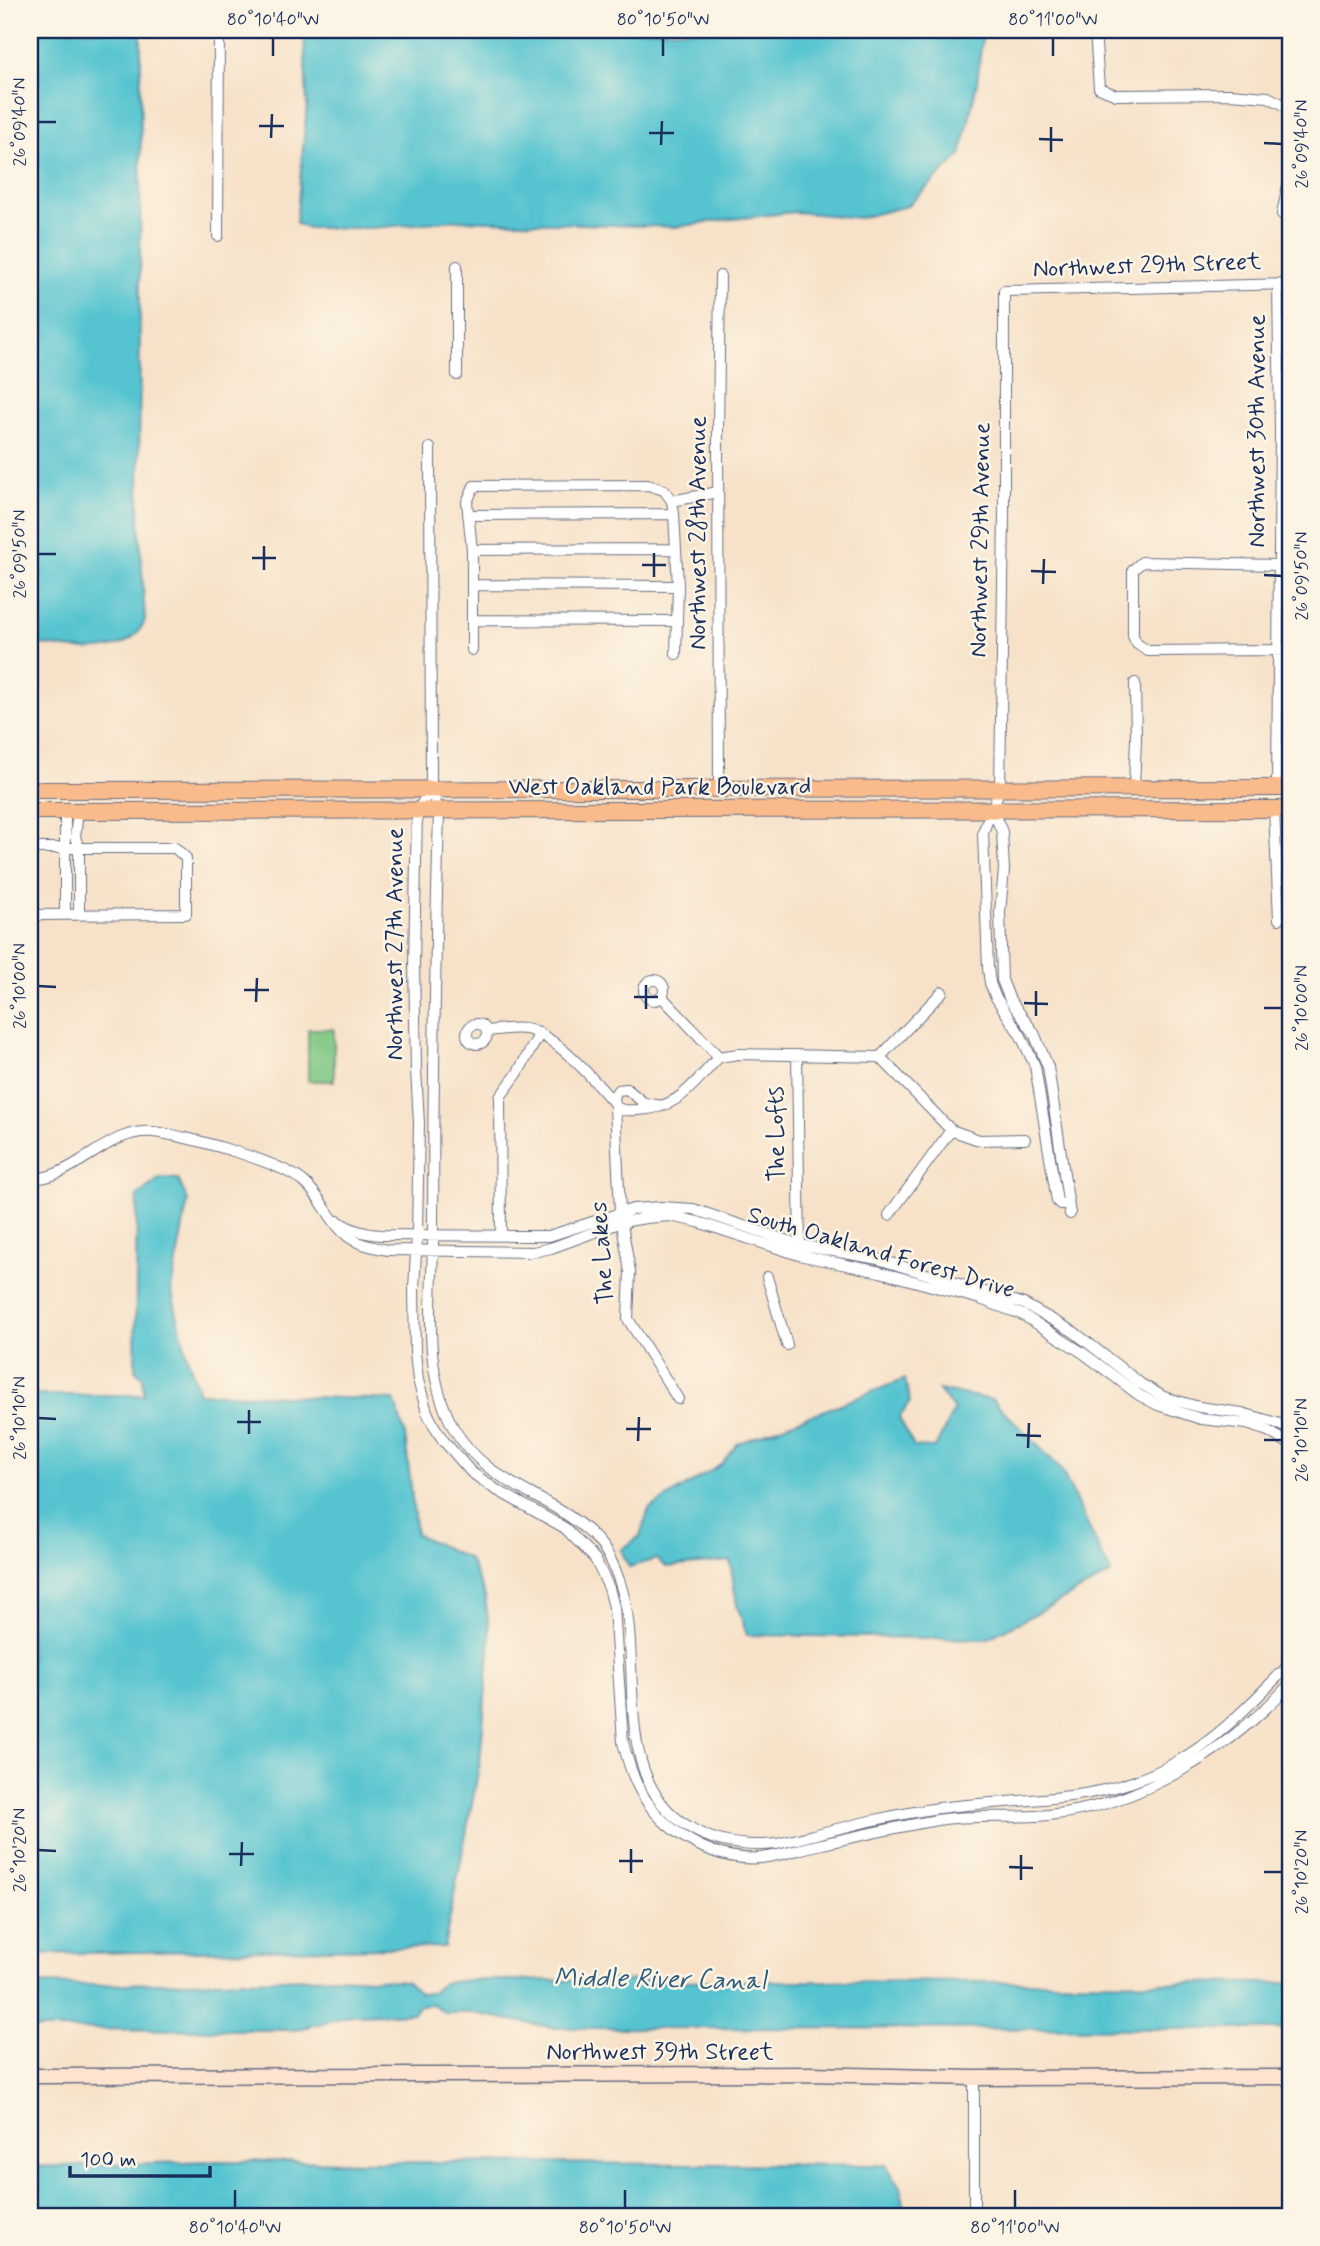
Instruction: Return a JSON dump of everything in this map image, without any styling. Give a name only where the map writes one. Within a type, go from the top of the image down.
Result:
[{"type":"main road","name":"West Oakland Park Boulevard","points":[[30,790],[1134,788],[1286,791]]},
{"type":"main road","points":[[37,811],[59,804],[67,789]]},
{"type":"main road","points":[[697,810],[711,802],[719,789]]},
{"type":"main road","points":[[724,810],[757,789]]},
{"type":"main road","points":[[72,811],[76,795],[94,790]]},
{"type":"main road","points":[[1253,809],[1262,799],[1286,791]]},
{"type":"main road","points":[[1273,810],[1286,791]]},
{"type":"main road","name":"West Oakland Park Boulevard","points":[[37,811],[1290,809]]},
{"type":"street","points":[[218,236],[219,30]]},
{"type":"street","points":[[1095,30],[1099,88],[1116,95],[1230,94],[1268,97],[1290,108]]},
{"type":"street","points":[[1282,214],[1290,176]]},
{"type":"street","points":[[457,266],[457,375]]},
{"type":"street","name":"Northwest 28th Avenue","points":[[719,789],[720,276]]},
{"type":"street","name":"Northwest 30th Avenue","points":[[1278,284],[1285,431],[1278,565],[1277,650],[1286,791]]},
{"type":"street","name":"Northwest 29th Street","points":[[1004,291],[1290,284]]},
{"type":"street","name":"Northwest 29th Avenue","points":[[991,987],[983,832],[1000,789],[1004,291]]},
{"type":"street","points":[[430,448],[431,789],[439,811],[433,1028],[432,1355],[445,1409],[471,1453],[516,1487],[572,1519],[592,1535],[610,1558],[622,1588],[626,1609],[636,1737],[641,1760],[658,1798],[670,1813],[697,1832],[725,1843],[752,1845],[777,1844],[959,1805],[1029,1802],[1105,1791],[1154,1773],[1183,1757],[1242,1713],[1290,1664]]},
{"type":"street","points":[[472,650],[473,586],[468,497],[474,486],[648,485],[664,490],[672,501],[678,586],[676,654]]},
{"type":"street","points":[[672,501],[718,492]]},
{"type":"street","points":[[468,515],[674,514]]},
{"type":"street","points":[[472,550],[676,549]]},
{"type":"street","points":[[1278,565],[1142,562],[1133,570],[1133,636],[1137,644],[1148,651],[1290,650]]},
{"type":"street","points":[[473,586],[678,586]]},
{"type":"street","points":[[472,620],[677,621]]},
{"type":"street","points":[[1134,788],[1135,683]]},
{"type":"street","name":"Northwest 27th Avenue","points":[[431,789],[417,811],[414,963],[419,1123],[414,1289],[415,1367],[427,1412],[443,1440],[471,1472],[495,1489],[565,1528],[595,1559],[609,1588],[614,1607],[622,1732],[628,1760],[641,1793],[662,1818],[701,1846],[732,1856],[760,1858],[945,1819],[1049,1815],[1096,1805],[1159,1782],[1236,1735],[1288,1689]]},
{"type":"street","points":[[993,810],[1002,832],[1004,870],[1000,912],[1003,984],[1010,1000],[1034,1032],[1048,1067],[1069,1209],[1056,1201],[1035,1066],[1021,1036],[991,987],[1003,984]]},
{"type":"street","points":[[1273,810],[1279,919]]},
{"type":"street","points":[[72,811],[79,848],[79,915]]},
{"type":"street","points":[[65,915],[66,848],[72,811]]},
{"type":"street","points":[[30,848],[176,848],[186,858],[186,914],[30,915]]},
{"type":"street","points":[[880,1057],[942,992]]},
{"type":"street","points":[[662,997],[719,1057]]},
{"type":"street","points":[[1006,1015],[1017,1008]]},
{"type":"street","points":[[487,1031],[519,1028],[540,1032],[620,1105],[654,1109],[681,1096],[719,1057],[738,1054],[880,1057],[951,1130],[979,1140],[1025,1139]]},
{"type":"street","points":[[501,1236],[500,1097],[517,1074],[540,1032]]},
{"type":"street","name":"The Lofts","points":[[797,1055],[799,1250]]},
{"type":"street","points":[[620,1105],[621,1089],[627,1089],[633,1092],[635,1098],[650,1105],[662,1106]]},
{"type":"street","name":"The Lakes","points":[[635,1098],[634,1105],[620,1105],[617,1132],[621,1217],[630,1272],[628,1319],[678,1399]]},
{"type":"street","points":[[889,1215],[951,1130]]},
{"type":"street","name":"South Oakland Forest Drive","points":[[30,1179],[55,1175],[132,1133],[150,1132],[212,1145],[287,1171],[314,1191],[343,1232],[371,1247],[415,1252],[533,1252],[551,1248],[621,1217]]},
{"type":"street","name":"South Oakland Forest Drive","points":[[333,1217],[345,1226],[368,1234],[501,1236],[556,1234],[651,1207],[693,1209],[799,1250],[1033,1315],[1074,1332],[1141,1384],[1164,1397],[1199,1407],[1242,1413],[1277,1423],[1290,1430]]},
{"type":"street","name":"South Oakland Forest Drive","points":[[799,1250],[878,1259],[1024,1304],[1033,1315],[1139,1395],[1158,1405],[1201,1419],[1247,1424],[1290,1444]]},
{"type":"street","points":[[916,1282],[919,1272]]},
{"type":"street","points":[[767,1277],[787,1345]]},
{"type":"street","name":"Northwest 39th Street","points":[[30,2076],[810,2074],[974,2078],[1290,2077]]},
{"type":"street","points":[[974,2078],[975,2216]]},
{"type":"green space","points":[[308,1029],[334,1029],[334,1081],[308,1081]]},
{"type":"water","points":[[30,30],[141,30],[139,520],[145,620],[137,633],[125,642],[94,649],[30,642]]},
{"type":"water","points":[[304,30],[983,30],[977,83],[961,155],[907,206],[859,218],[796,212],[676,227],[456,220],[373,228],[306,228],[296,223],[307,106]]},
{"type":"water","points":[[160,1178],[178,1179],[188,1201],[171,1289],[199,1393],[394,1400],[405,1434],[416,1534],[469,1559],[485,1596],[490,1637],[480,1762],[444,1947],[30,1954],[30,1395],[144,1395],[143,1377],[135,1370],[137,1196]]},
{"type":"water","points":[[905,1379],[910,1402],[899,1418],[914,1447],[935,1448],[954,1410],[939,1390],[993,1400],[1061,1469],[1111,1574],[987,1639],[747,1635],[737,1605],[730,1561],[666,1567],[656,1559],[629,1567],[621,1550],[640,1536],[649,1509],[722,1464],[737,1444]]},
{"type":"water","points":[[338,1977],[406,1981],[420,1993],[432,1993],[443,1983],[470,1980],[1290,1983],[1290,2029],[556,2028],[473,2013],[446,2013],[432,2004],[420,2005],[414,2013],[352,2015],[295,2030],[30,2029],[30,1984],[96,1985]]},
{"type":"water","points":[[214,2161],[886,2165],[900,2187],[907,2216],[30,2216],[30,2167]]},
{"type":"water label","name":"Middle River Canal","points":[[660,1980]]}]
